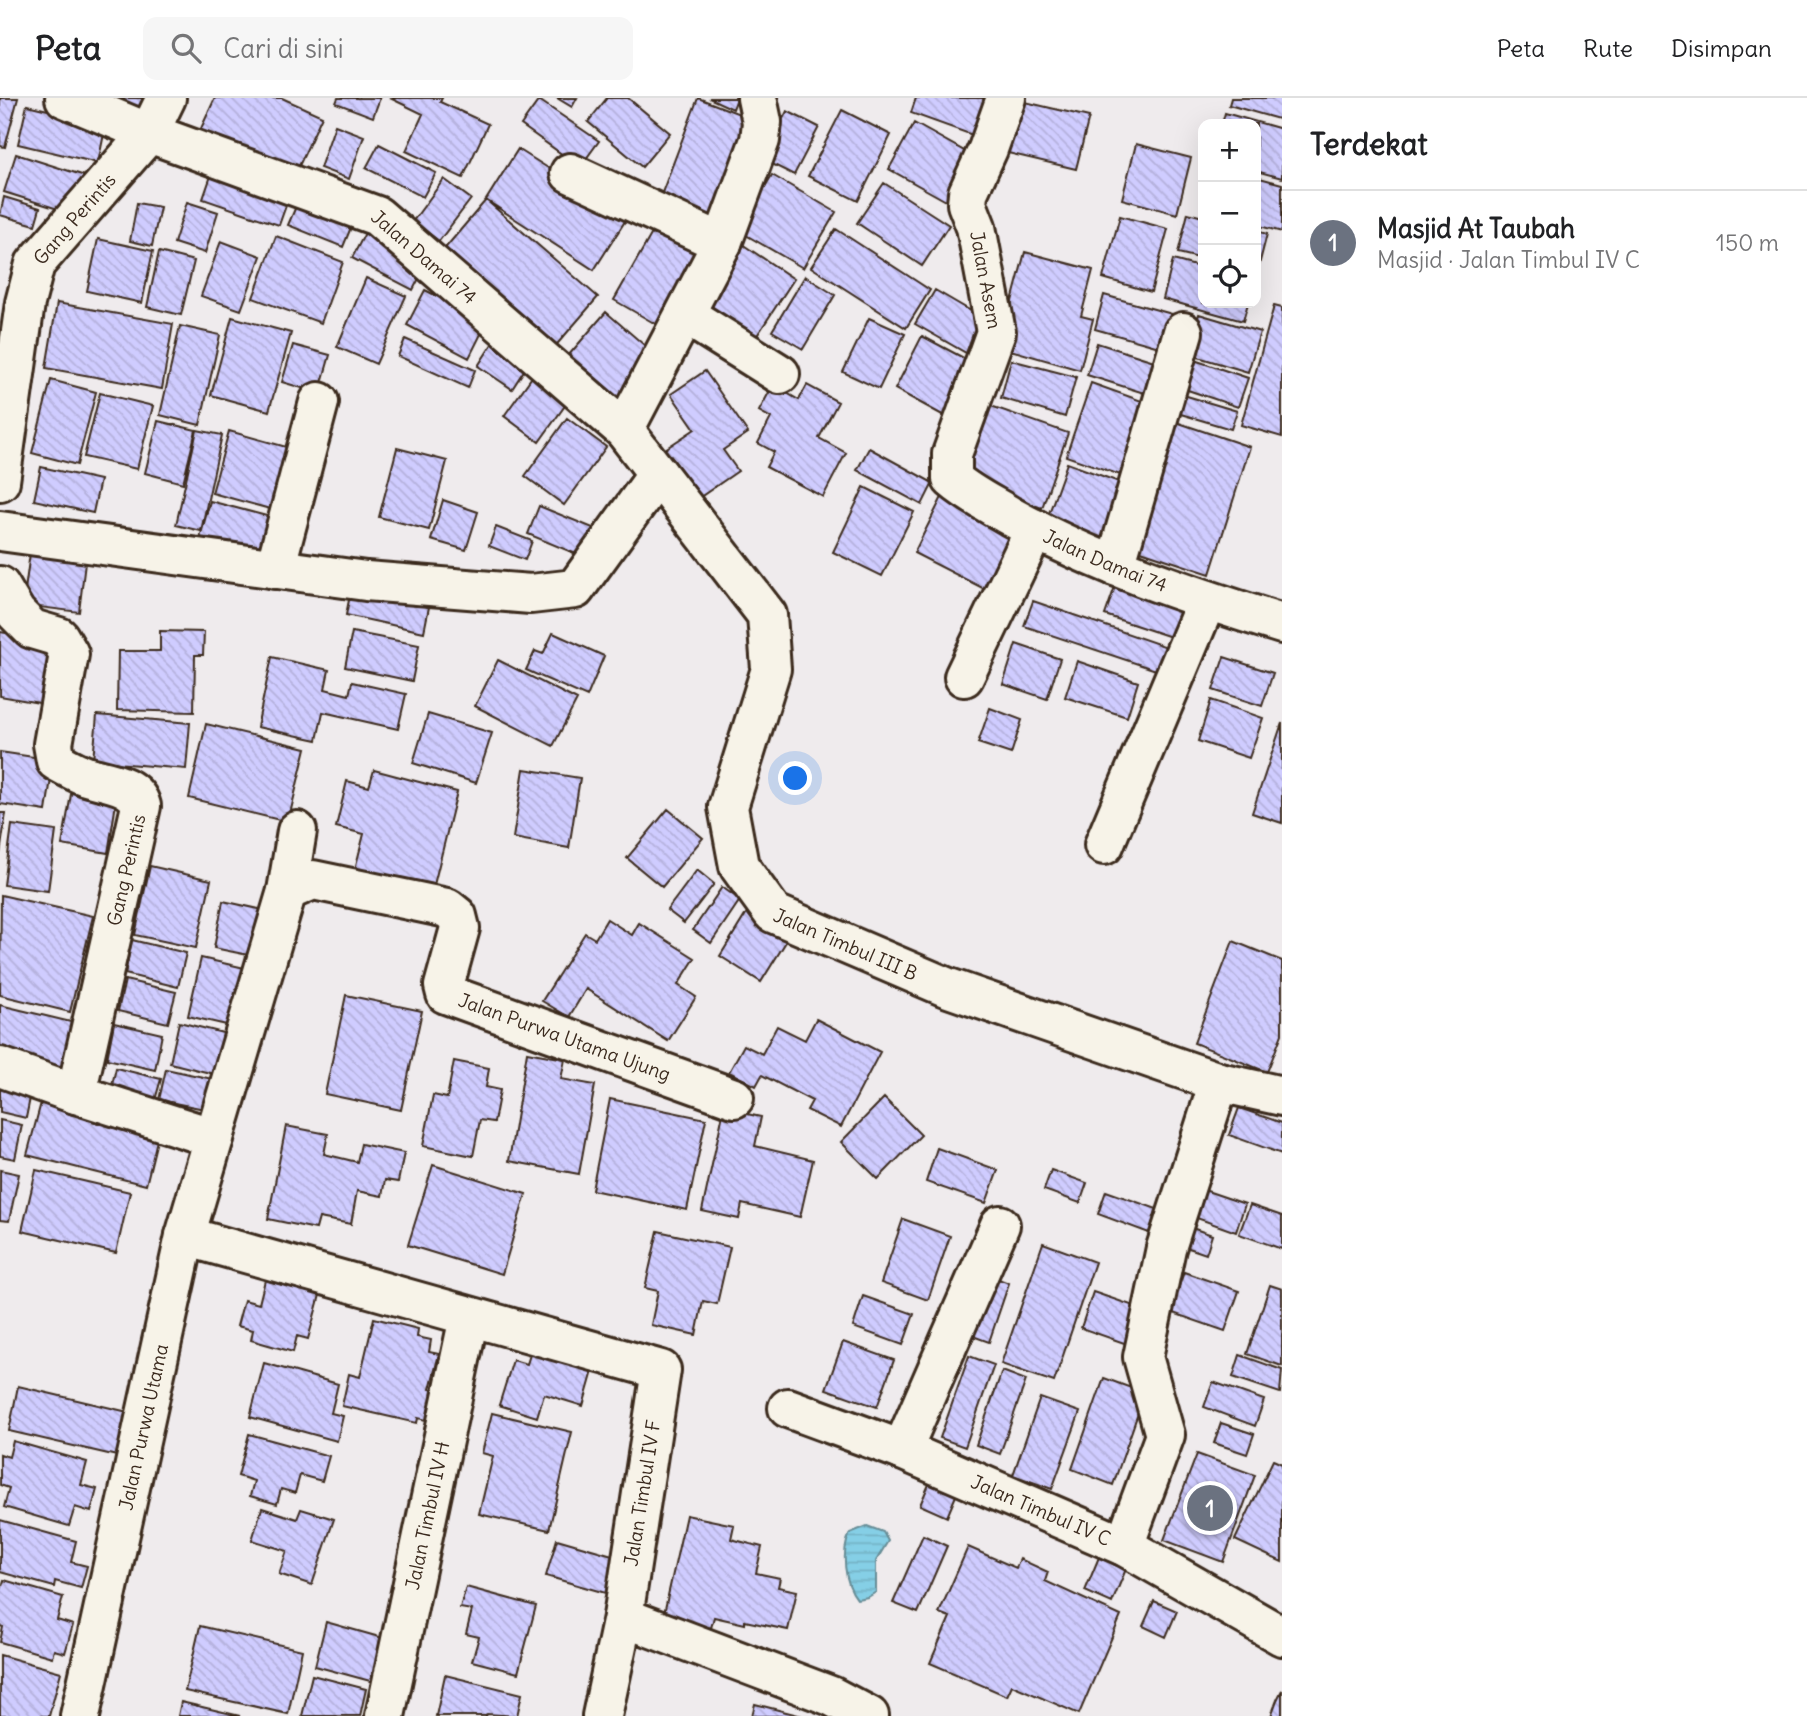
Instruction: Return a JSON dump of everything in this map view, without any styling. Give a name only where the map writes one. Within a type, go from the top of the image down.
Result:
[{"type":"street","name":"Jalan Damai 74","points":[[65,98],[149,133],[377,216],[624,430]]},
{"type":"street","name":"Gang Perintis","points":[[0,481],[25,303],[35,264],[149,133],[166,98]]},
{"type":"street","points":[[624,430],[722,243],[760,140],[762,122],[757,98]]},
{"type":"street","name":"Jalan Asem","points":[[950,464],[996,332],[976,227],[967,204],[968,193],[988,149],[1006,98]]},
{"type":"street","points":[[570,173],[722,243]]},
{"type":"street","points":[[686,315],[780,374]]},
{"type":"street","points":[[1115,566],[1183,331]]},
{"type":"street","points":[[275,569],[320,402]]},
{"type":"street","name":"Jalan Timbul III B","points":[[624,430],[767,615],[771,669],[728,807],[738,866],[773,913],[946,987],[1219,1082],[1282,1096]]},
{"type":"street","name":"Jalan Damai 74","points":[[950,464],[952,479],[963,489],[1035,529],[1115,566],[1282,624]]},
{"type":"street","points":[[0,531],[366,581],[531,594],[575,589],[658,474]]},
{"type":"street","points":[[964,677],[1035,529]]},
{"type":"street","name":"Gang Perintis","points":[[0,587],[16,613],[32,629],[59,637],[69,654],[53,744],[56,761],[85,776],[124,787],[140,800],[141,806],[76,1094]]},
{"type":"street","points":[[1104,845],[1208,600]]},
{"type":"street","points":[[0,1067],[214,1138],[288,891],[298,831]]},
{"type":"street","name":"Jalan Purwa Utama Ujung","points":[[288,891],[313,880],[447,908],[457,916],[460,928],[444,986],[446,995],[734,1098]]},
{"type":"street","points":[[1124,1546],[1165,1435],[1143,1357],[1166,1248],[1219,1082]]},
{"type":"street","name":"Jalan Purwa Utama","points":[[80,1716],[185,1236],[214,1138]]},
{"type":"street","points":[[902,1450],[1000,1224]]},
{"type":"street","points":[[185,1236],[469,1317]]},
{"type":"street","name":"Jalan Timbul IV F","points":[[469,1317],[661,1370],[623,1617],[602,1716]]},
{"type":"street","name":"Jalan Timbul IV H","points":[[385,1716],[469,1317]]},
{"type":"street","name":"Jalan Timbul IV C","points":[[788,1408],[902,1450],[1124,1546],[1282,1636]]},
{"type":"street","points":[[623,1617],[829,1706],[869,1716]]},
{"type":"water","points":[[867,1526],[883,1532],[888,1541],[876,1561],[876,1592],[857,1599],[849,1585],[845,1549],[850,1533]]},
{"type":"building","points":[[0,98],[18,98],[5,147],[0,146]]},
{"type":"building","points":[[107,98],[151,98],[142,111]]},
{"type":"building","points":[[215,98],[282,98],[322,116],[293,179],[198,135]]},
{"type":"building","points":[[338,98],[380,98],[373,117],[336,103]]},
{"type":"building","points":[[390,98],[442,98],[440,102],[488,124],[463,178],[406,151],[423,114]]},
{"type":"building","points":[[557,98],[577,98],[572,107]]},
{"type":"building","points":[[607,98],[628,98],[670,133],[642,167],[588,122]]},
{"type":"building","points":[[698,98],[758,121],[718,229],[657,206]]},
{"type":"building","points":[[709,98],[737,98],[733,109]]},
{"type":"building","points":[[916,98],[1003,98],[989,141],[911,113]]},
{"type":"building","points":[[1008,98],[1089,117],[1076,169],[995,150]]},
{"type":"building","points":[[1231,98],[1282,98],[1282,120],[1229,105]]},
{"type":"building","points":[[539,100],[599,141],[580,167],[521,125]]},
{"type":"building","points":[[27,105],[106,124],[98,163],[18,144]]},
{"type":"building","points":[[842,110],[891,135],[858,201],[808,176]]},
{"type":"building","points":[[787,111],[819,127],[794,175],[762,159]]},
{"type":"building","points":[[1225,113],[1246,119],[1223,119]]},
{"type":"building","points":[[914,123],[973,156],[948,202],[889,169]]},
{"type":"building","points":[[1261,123],[1282,129],[1282,178],[1261,172]]},
{"type":"building","points":[[335,125],[364,136],[349,179],[320,168]]},
{"type":"building","points":[[379,144],[436,173],[423,197],[366,168]]},
{"type":"building","points":[[1136,144],[1191,158],[1177,214],[1122,199]]},
{"type":"building","points":[[518,149],[627,218],[594,270],[486,200]]},
{"type":"building","points":[[16,154],[88,177],[77,215],[4,192]]},
{"type":"building","points":[[213,170],[289,197],[279,225],[203,199]]},
{"type":"building","points":[[772,175],[836,212],[803,268],[739,231]]},
{"type":"building","points":[[1261,178],[1282,184],[1282,232],[1261,226]]},
{"type":"building","points":[[444,179],[471,199],[439,241],[413,221]]},
{"type":"building","points":[[884,183],[949,225],[922,266],[857,223]]},
{"type":"building","points":[[4,197],[40,208],[35,225],[0,215]]},
{"type":"building","points":[[300,197],[354,220],[343,247],[288,225]]},
{"type":"building","points":[[486,200],[598,297],[552,350],[441,253]]},
{"type":"building","points":[[187,202],[218,212],[205,253],[174,243]]},
{"type":"building","points":[[137,203],[160,207],[152,246],[130,241]]},
{"type":"building","points":[[1188,213],[1198,216],[1198,258],[1178,253]]},
{"type":"building","points":[[1120,216],[1168,229],[1151,292],[1103,278]]},
{"type":"building","points":[[656,226],[708,255],[666,330],[614,300]]},
{"type":"building","points":[[367,229],[428,261],[413,290],[352,258]]},
{"type":"building","points":[[836,229],[930,290],[906,328],[811,267]]},
{"type":"building","points":[[1261,232],[1267,234],[1261,257]]},
{"type":"building","points":[[276,236],[343,262],[321,323],[253,298]]},
{"type":"building","points":[[98,239],[153,251],[142,303],[87,291]]},
{"type":"building","points":[[221,241],[261,256],[241,310],[201,296]]},
{"type":"building","points":[[742,244],[794,279],[756,337],[704,303]]},
{"type":"building","points":[[159,252],[194,261],[181,315],[147,307]]},
{"type":"building","points":[[1025,252],[1093,270],[1081,316],[1093,319],[1080,370],[1000,347]]},
{"type":"building","points":[[1173,260],[1198,267],[1198,308],[1247,308],[1243,321],[1163,299]]},
{"type":"building","points":[[805,276],[835,295],[803,349],[772,331]]},
{"type":"building","points":[[366,278],[406,296],[376,364],[337,347]]},
{"type":"building","points":[[425,290],[487,322],[469,358],[407,325]]},
{"type":"building","points":[[935,290],[993,324],[975,358],[915,324]]},
{"type":"building","points":[[1104,295],[1179,316],[1170,350],[1095,329]]},
{"type":"building","points":[[57,303],[173,324],[162,389],[46,368]]},
{"type":"building","points":[[1274,306],[1282,308],[1282,437],[1241,425]]},
{"type":"building","points":[[606,312],[658,357],[621,402],[568,356]]},
{"type":"building","points":[[1199,314],[1260,332],[1248,372],[1188,354]]},
{"type":"building","points":[[232,317],[291,333],[269,411],[211,395]]},
{"type":"building","points":[[869,318],[905,334],[879,389],[843,372]]},
{"type":"building","points":[[180,326],[220,335],[200,425],[160,415]]},
{"type":"building","points":[[922,336],[975,364],[948,418],[895,389]]},
{"type":"building","points":[[496,338],[530,361],[512,389],[478,366]]},
{"type":"building","points":[[405,339],[475,370],[468,388],[398,356]]},
{"type":"building","points":[[1097,343],[1154,361],[1144,393],[1087,375]]},
{"type":"building","points":[[293,345],[330,355],[319,393],[282,382]]},
{"type":"building","points":[[1182,356],[1248,378],[1238,407],[1173,385]]},
{"type":"building","points":[[1011,360],[1076,377],[1065,417],[1001,398]]},
{"type":"building","points":[[705,371],[748,433],[723,450],[738,471],[690,504],[656,455],[695,429],[671,394]]},
{"type":"building","points":[[534,374],[569,400],[539,442],[504,416]]},
{"type":"building","points":[[51,380],[96,392],[77,465],[32,453]]},
{"type":"building","points":[[1091,383],[1153,405],[1129,478],[1066,456]]},
{"type":"building","points":[[773,385],[799,400],[807,385],[838,402],[819,438],[846,453],[823,497],[766,467],[774,452],[758,443],[771,418],[759,411]]},
{"type":"building","points":[[1170,391],[1237,411],[1231,429],[1164,409]]},
{"type":"building","points":[[100,393],[153,406],[137,469],[84,457]]},
{"type":"building","points":[[988,405],[1068,433],[1042,508],[962,480]]},
{"type":"building","points":[[567,418],[606,447],[564,505],[525,476]]},
{"type":"building","points":[[158,421],[196,430],[183,483],[145,473]]},
{"type":"building","points":[[1176,422],[1250,447],[1210,574],[1135,549]]},
{"type":"building","points":[[197,430],[222,435],[201,531],[176,525]]},
{"type":"building","points":[[229,431],[297,450],[281,512],[212,493]]},
{"type":"building","points":[[397,448],[447,461],[429,530],[379,517]]},
{"type":"building","points":[[869,448],[933,483],[922,505],[857,470]]},
{"type":"building","points":[[1067,463],[1130,486],[1109,542],[1047,519]]},
{"type":"building","points":[[41,467],[100,480],[93,513],[34,500]]},
{"type":"building","points":[[864,487],[914,512],[882,576],[833,552]]},
{"type":"building","points":[[942,497],[1024,539],[996,595],[914,553]]},
{"type":"building","points":[[443,500],[478,512],[466,550],[431,540]]},
{"type":"building","points":[[210,501],[274,518],[262,559],[199,542]]},
{"type":"building","points":[[539,506],[593,528],[581,556],[528,534]]},
{"type":"building","points":[[496,527],[532,541],[525,560],[489,546]]},
{"type":"building","points":[[32,538],[87,546],[79,612],[23,605]]},
{"type":"building","points":[[1117,581],[1183,603],[1171,637],[1105,615]]},
{"type":"building","points":[[351,590],[429,607],[424,632],[346,615]]},
{"type":"building","points":[[1033,601],[1170,648],[1162,672],[1024,626]]},
{"type":"building","points":[[160,631],[204,632],[203,655],[195,655],[194,712],[117,710],[118,651],[160,651]]},
{"type":"building","points":[[0,632],[55,641],[45,704],[0,696]]},
{"type":"building","points":[[352,632],[419,645],[412,681],[345,667]]},
{"type":"building","points":[[553,633],[604,656],[587,697],[526,670],[535,651],[543,654]]},
{"type":"building","points":[[1016,644],[1060,659],[1047,699],[1003,684]]},
{"type":"building","points":[[272,657],[329,670],[325,689],[349,695],[352,682],[406,694],[398,729],[323,712],[317,740],[257,727]]},
{"type":"building","points":[[1224,657],[1273,673],[1262,706],[1213,690]]},
{"type":"building","points":[[498,660],[577,700],[553,746],[475,706]]},
{"type":"building","points":[[1077,661],[1138,682],[1127,717],[1065,697]]},
{"type":"building","points":[[1211,700],[1263,718],[1249,758],[1198,741]]},
{"type":"building","points":[[990,708],[1022,720],[1011,754],[978,743]]},
{"type":"building","points":[[428,714],[492,733],[476,783],[413,763]]},
{"type":"building","points":[[97,715],[190,723],[186,769],[93,761]]},
{"type":"building","points":[[1282,723],[1282,823],[1252,813]]},
{"type":"building","points":[[206,724],[306,748],[288,822],[189,798]]},
{"type":"building","points":[[0,752],[54,760],[46,811],[0,804]]},
{"type":"building","points":[[524,769],[580,778],[569,848],[513,838]]},
{"type":"building","points":[[374,770],[457,792],[432,893],[354,873],[364,834],[336,827],[347,781],[369,787]]},
{"type":"building","points":[[73,783],[118,791],[108,853],[62,845]]},
{"type":"building","points":[[668,809],[703,838],[662,887],[627,858]]},
{"type":"building","points":[[0,813],[6,813],[0,854]]},
{"type":"building","points":[[12,825],[56,831],[48,891],[4,885]]},
{"type":"building","points":[[150,866],[211,880],[196,948],[135,935]]},
{"type":"building","points":[[697,870],[714,884],[684,923],[667,910]]},
{"type":"building","points":[[722,887],[740,900],[711,943],[693,930]]},
{"type":"building","points":[[1,895],[93,916],[70,1012],[0,995]]},
{"type":"building","points":[[223,901],[268,911],[258,957],[214,948]]},
{"type":"building","points":[[751,906],[792,932],[761,982],[720,956]]},
{"type":"building","points":[[607,919],[632,935],[639,923],[695,958],[678,985],[696,997],[668,1041],[586,989],[569,1017],[542,1001],[585,933],[595,939]]},
{"type":"building","points":[[132,940],[186,953],[178,987],[125,974]]},
{"type":"building","points":[[1233,941],[1282,961],[1282,1034],[1267,1072],[1194,1043]]},
{"type":"building","points":[[201,958],[249,969],[235,1027],[188,1016]]},
{"type":"building","points":[[125,980],[176,992],[168,1023],[118,1011]]},
{"type":"building","points":[[346,995],[422,1011],[401,1110],[325,1094]]},
{"type":"building","points":[[0,1005],[75,1023],[62,1075],[0,1061]]},
{"type":"building","points":[[816,1019],[880,1052],[841,1127],[807,1110],[812,1101],[762,1075],[756,1086],[729,1072],[744,1045],[762,1054],[777,1026],[805,1040]]},
{"type":"building","points":[[179,1022],[231,1035],[222,1076],[170,1063]]},
{"type":"building","points":[[114,1023],[162,1034],[155,1070],[107,1059]]},
{"type":"building","points":[[527,1052],[565,1059],[561,1079],[595,1085],[579,1174],[509,1161]]},
{"type":"building","points":[[454,1061],[489,1068],[486,1087],[500,1090],[494,1122],[480,1120],[473,1156],[423,1146],[433,1095],[447,1098]]},
{"type":"building","points":[[116,1068],[161,1079],[155,1100],[111,1089]]},
{"type":"building","points":[[166,1069],[217,1080],[210,1110],[159,1100]]},
{"type":"building","points":[[0,1076],[33,1083],[26,1118],[0,1112]]},
{"type":"building","points":[[884,1098],[921,1135],[878,1179],[841,1142]]},
{"type":"building","points":[[42,1099],[160,1128],[146,1185],[27,1155]]},
{"type":"building","points":[[610,1099],[706,1119],[687,1210],[592,1190]]},
{"type":"building","points":[[1239,1108],[1282,1123],[1282,1154],[1229,1135]]},
{"type":"building","points":[[724,1109],[761,1117],[755,1146],[813,1160],[800,1217],[742,1204],[739,1219],[702,1211]]},
{"type":"building","points":[[0,1120],[22,1125],[15,1159],[0,1156]]},
{"type":"building","points":[[286,1126],[328,1134],[324,1154],[357,1162],[361,1144],[404,1153],[398,1182],[385,1180],[382,1196],[357,1191],[351,1224],[319,1218],[316,1229],[268,1219]]},
{"type":"building","points":[[937,1148],[998,1170],[986,1203],[926,1182]]},
{"type":"building","points":[[433,1165],[526,1194],[502,1274],[408,1245]]},
{"type":"building","points":[[0,1170],[19,1174],[9,1221],[0,1220]]},
{"type":"building","points":[[36,1170],[130,1192],[116,1253],[22,1231]]},
{"type":"building","points":[[1051,1170],[1087,1183],[1080,1203],[1044,1190]]},
{"type":"building","points":[[1201,1189],[1245,1204],[1236,1232],[1191,1216]]},
{"type":"building","points":[[1106,1191],[1157,1209],[1149,1233],[1098,1214]]},
{"type":"building","points":[[1250,1205],[1282,1216],[1282,1249],[1239,1234]]},
{"type":"building","points":[[903,1219],[950,1236],[928,1300],[881,1283]]},
{"type":"building","points":[[1189,1227],[1212,1235],[1206,1254],[1183,1246]]},
{"type":"building","points":[[658,1231],[730,1247],[717,1304],[703,1301],[696,1335],[651,1325],[658,1291],[645,1288]]},
{"type":"building","points":[[1043,1243],[1095,1262],[1054,1382],[1001,1364]]},
{"type":"building","points":[[1184,1272],[1239,1291],[1225,1331],[1170,1312]]},
{"type":"building","points":[[988,1275],[1009,1283],[989,1342],[967,1334]]},
{"type":"building","points":[[265,1280],[320,1295],[308,1339],[297,1336],[293,1352],[251,1340],[253,1330],[237,1326],[244,1300],[259,1304]]},
{"type":"building","points":[[1270,1285],[1282,1289],[1282,1366],[1247,1354]]},
{"type":"building","points":[[1093,1292],[1140,1308],[1127,1344],[1081,1328]]},
{"type":"building","points":[[863,1296],[914,1314],[903,1345],[853,1327]]},
{"type":"building","points":[[374,1318],[418,1329],[417,1337],[431,1340],[429,1352],[439,1354],[430,1389],[445,1392],[438,1423],[418,1418],[417,1423],[342,1406],[349,1374],[360,1377]]},
{"type":"building","points":[[843,1342],[894,1360],[877,1407],[826,1389]]},
{"type":"building","points":[[533,1345],[595,1364],[583,1406],[544,1394],[537,1417],[499,1405],[513,1360],[527,1364]]},
{"type":"building","points":[[1240,1355],[1282,1370],[1280,1393],[1233,1377]]},
{"type":"building","points":[[969,1356],[994,1365],[965,1447],[940,1438]]},
{"type":"building","points":[[264,1363],[338,1384],[331,1413],[343,1416],[337,1441],[250,1417]]},
{"type":"building","points":[[1002,1371],[1026,1380],[1000,1454],[976,1445]]},
{"type":"building","points":[[1104,1378],[1145,1393],[1113,1485],[1072,1469]]},
{"type":"building","points":[[1213,1382],[1264,1400],[1255,1426],[1204,1407]]},
{"type":"building","points":[[18,1386],[128,1412],[117,1456],[9,1431]]},
{"type":"building","points":[[1040,1398],[1080,1412],[1052,1489],[1013,1475]]},
{"type":"building","points":[[492,1413],[572,1432],[549,1530],[479,1514],[493,1456],[482,1453]]},
{"type":"building","points":[[1221,1423],[1254,1434],[1247,1454],[1214,1443]]},
{"type":"building","points":[[249,1434],[329,1456],[322,1481],[300,1475],[295,1493],[281,1489],[277,1504],[250,1496],[254,1481],[238,1476]]},
{"type":"building","points":[[13,1441],[87,1462],[81,1485],[97,1489],[91,1512],[75,1507],[69,1526],[4,1507],[9,1488],[0,1485],[0,1454],[9,1457]]},
{"type":"building","points":[[1197,1454],[1255,1475],[1223,1562],[1164,1540]]},
{"type":"building","points":[[1273,1460],[1282,1464],[1282,1562],[1235,1540]]},
{"type":"building","points":[[933,1475],[960,1486],[947,1517],[920,1505]]},
{"type":"building","points":[[262,1508],[297,1519],[301,1509],[334,1519],[312,1585],[279,1574],[287,1551],[252,1540]]},
{"type":"building","points":[[686,1515],[734,1525],[731,1539],[762,1547],[756,1573],[780,1578],[778,1587],[797,1591],[788,1630],[714,1617],[711,1628],[663,1618]]},
{"type":"building","points":[[0,1520],[76,1541],[71,1562],[87,1566],[81,1588],[55,1581],[54,1587],[0,1572]]},
{"type":"building","points":[[923,1535],[947,1546],[918,1613],[893,1603]]},
{"type":"building","points":[[557,1539],[626,1559],[616,1596],[546,1576]]},
{"type":"building","points":[[968,1547],[1016,1568],[1020,1559],[1048,1572],[1045,1581],[1121,1616],[1079,1714],[1012,1685],[1007,1696],[930,1663],[950,1617],[939,1613]]},
{"type":"building","points":[[1099,1557],[1126,1569],[1112,1603],[1085,1591]]},
{"type":"building","points":[[4,1580],[63,1597],[57,1620],[73,1625],[65,1653],[54,1650],[52,1657],[0,1642],[3,1627],[0,1626],[0,1593]]},
{"type":"building","points":[[466,1587],[536,1606],[518,1673],[472,1661],[479,1637],[466,1634],[472,1610],[460,1608]]},
{"type":"building","points":[[1154,1601],[1177,1611],[1166,1637],[1143,1626]]},
{"type":"building","points":[[326,1622],[397,1642],[385,1685],[315,1666]]},
{"type":"building","points":[[200,1626],[302,1650],[288,1714],[185,1691]]},
{"type":"building","points":[[0,1655],[61,1672],[49,1716],[0,1716]]},
{"type":"building","points":[[312,1675],[366,1689],[360,1716],[302,1716]]},
{"type":"building","points":[[445,1675],[522,1694],[517,1716],[436,1716]]},
{"type":"building","points":[[1282,1690],[1282,1716],[1271,1716],[1277,1700]]},
{"type":"building","points":[[181,1702],[240,1716],[178,1716]]},
{"type":"building","points":[[755,1704],[802,1716],[752,1716]]},
{"type":"place","name":"Masjid At Taubah","points":[[1210,1508]]}]
